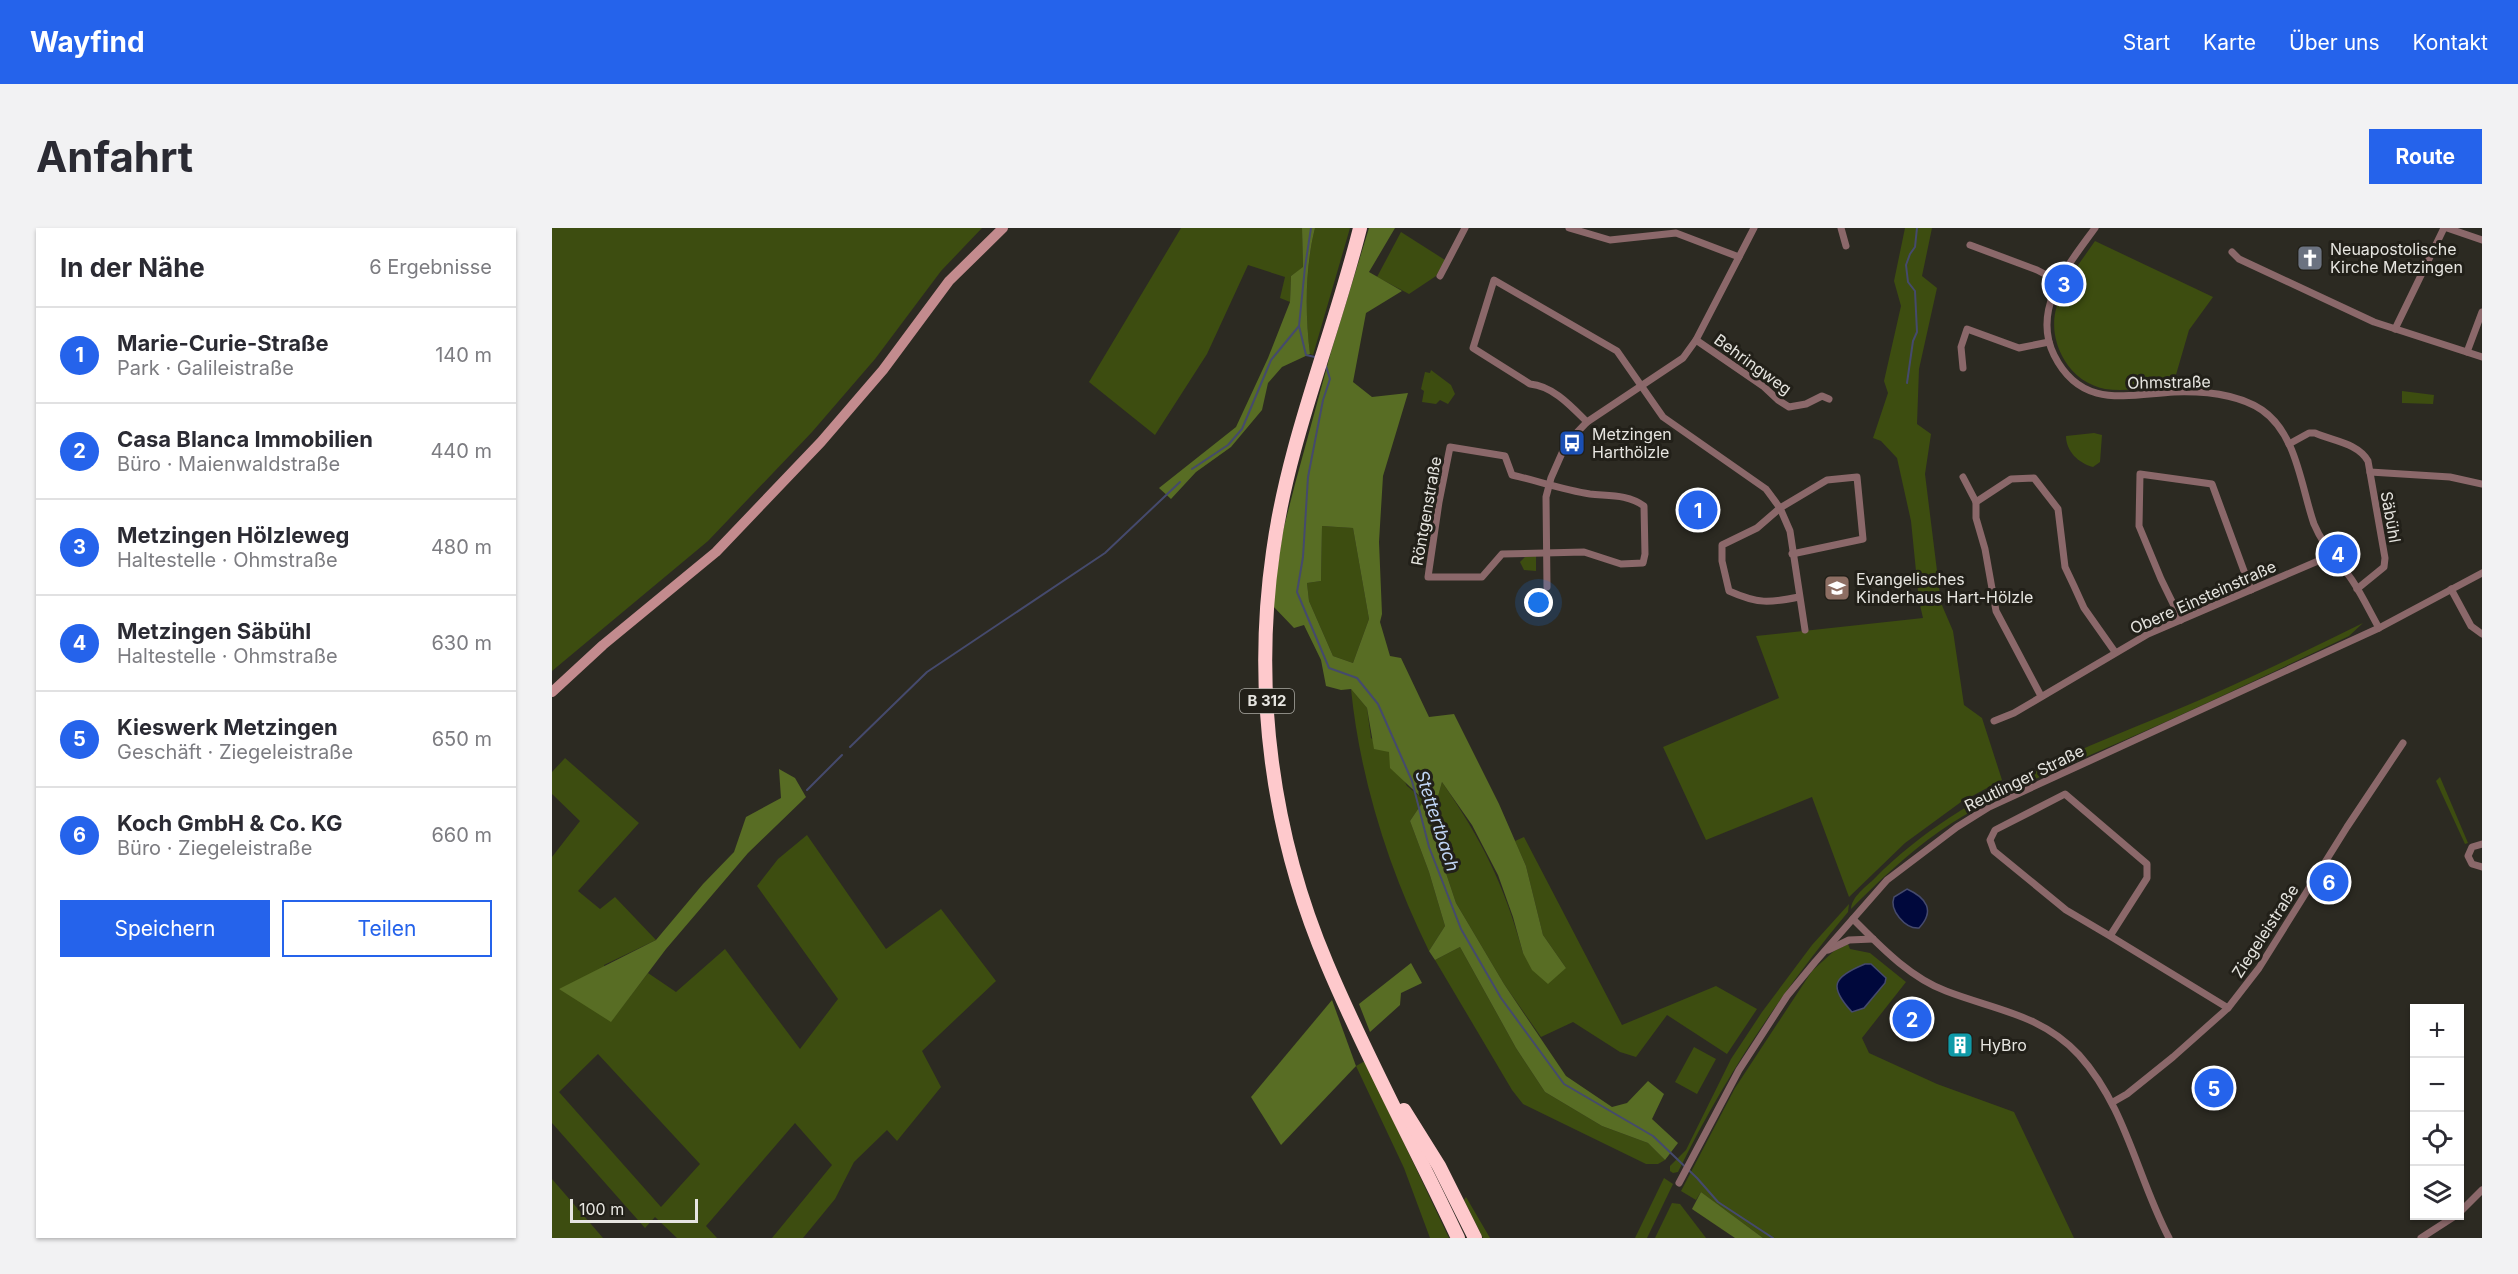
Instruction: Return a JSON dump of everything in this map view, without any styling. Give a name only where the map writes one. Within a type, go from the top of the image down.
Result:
[{"type":"highway","name":"B 312","points":[[1360,228],[1295,448],[1273,551],[1265,663],[1268,729],[1277,796],[1289,855],[1326,963],[1458,1238]]},
{"type":"highway","name":"B 312","points":[[1382,1079],[1439,1166],[1475,1238]]},
{"type":"main road","points":[[552,692],[603,645],[716,552],[821,442],[883,370],[949,281],[1003,228]]},
{"type":"street","points":[[1440,276],[1465,228]]},
{"type":"street","points":[[1569,228],[1610,240],[1676,233],[1739,257]]},
{"type":"street","points":[[1547,587],[1545,508],[1550,484],[1566,444],[1587,422],[1677,363],[1696,340],[1714,301],[1754,228]]},
{"type":"street","points":[[1841,228],[1846,246]]},
{"type":"street","name":"Ohmstraße","points":[[2094,228],[2058,281],[2049,311],[2049,342],[2063,370],[2083,388],[2099,395],[2116,397],[2205,392],[2231,397],[2261,410],[2277,425],[2289,444],[2315,525],[2332,555],[2357,589],[2379,628]]},
{"type":"street","points":[[2395,329],[2446,228],[2482,240]]},
{"type":"street","points":[[1970,245],[2058,281]]},
{"type":"street","points":[[2232,252],[2239,259],[2374,322],[2482,357]]},
{"type":"street","points":[[1587,422],[1567,402],[1538,385],[1530,384],[1473,348],[1494,280],[1617,351],[1663,417],[1766,489],[1780,508],[1790,531],[1805,630]]},
{"type":"street","points":[[2467,352],[2482,312]]},
{"type":"street","points":[[1963,368],[1961,347],[1967,329],[2019,348],[2049,342]]},
{"type":"street","name":"Behringweg","points":[[1696,340],[1763,386],[1789,407],[1806,404],[1822,396],[1829,399]]},
{"type":"street","name":"Säbühl","points":[[2289,444],[2309,433],[2315,433],[2363,453],[2370,472],[2385,558],[2384,567],[2357,589]]},
{"type":"street","name":"Röntgenstraße","points":[[1546,553],[1502,554],[1482,578],[1428,577],[1439,501],[1450,447],[1505,456],[1512,476],[1550,484]]},
{"type":"street","name":"Säbühl","points":[[2370,472],[2450,477],[2482,484]]},
{"type":"street","points":[[2181,620],[2139,526],[2140,474],[2212,484],[2251,590]]},
{"type":"street","points":[[1792,554],[1863,539],[1857,477],[1827,480],[1780,508],[1757,528],[1722,544],[1722,561],[1729,591],[1744,598],[1769,603],[1799,597]]},
{"type":"street","points":[[1963,477],[1976,502],[1976,518],[1985,549],[1996,611],[2041,696]]},
{"type":"street","points":[[1976,502],[2012,479],[2034,478],[2058,508],[2065,567],[2084,608],[2115,652]]},
{"type":"street","points":[[1546,553],[1584,552],[1621,564],[1643,563],[1645,554],[1644,506],[1639,502],[1612,494],[1590,494],[1550,484]]},
{"type":"street","name":"Obere Einsteinstraße","points":[[1994,721],[2014,713],[2148,634],[2332,555]]},
{"type":"street","name":"Reutlinger Straße","points":[[1679,1183],[1744,1061],[1787,996],[1887,880],[1957,826],[1989,807],[2047,779],[2140,740],[2379,628],[2482,573]]},
{"type":"street","points":[[2451,589],[2471,626],[2482,634]]},
{"type":"street","name":"Ziegeleistraße","points":[[2113,1102],[2127,1094],[2164,1064],[2228,1008],[2257,971],[2347,827],[2403,743]]},
{"type":"street","points":[[2110,936],[2147,878],[2147,864],[2065,794],[1995,830],[1990,840],[1994,851],[2066,910],[2228,1008]]},
{"type":"street","points":[[2482,844],[2472,847],[2468,855],[2472,864],[2482,867]]},
{"type":"street","points":[[1852,919],[1873,939],[1927,982],[1945,991],[2030,1019],[2050,1031],[2084,1061],[2113,1102],[2152,1204],[2169,1238]]},
{"type":"street","points":[[1823,952],[1849,940],[1873,939]]},
{"type":"street","points":[[2464,1208],[2482,1190]]},
{"type":"street","points":[[2421,1238],[2448,1220]]},
{"type":"green space","points":[[552,228],[982,228],[941,271],[875,359],[812,432],[708,541],[552,671]]},
{"type":"green space","points":[[1181,228],[1302,228],[1303,268],[1291,276],[1290,302],[1280,298],[1285,277],[1248,265],[1207,354],[1155,435],[1089,382]]},
{"type":"green space","points":[[1302,228],[1315,228],[1309,259],[1307,291],[1310,354],[1282,367],[1268,383],[1262,410],[1231,447],[1196,472],[1171,499],[1159,488],[1236,427],[1268,358],[1290,302],[1291,276],[1303,267]]},
{"type":"green space","points":[[1315,228],[1350,228],[1313,355],[1310,354],[1308,339],[1307,291],[1309,259]]},
{"type":"green space","points":[[1369,228],[1395,228],[1369,272],[1402,291],[1366,313],[1353,382],[1372,397],[1408,393],[1383,476],[1379,542],[1382,614],[1380,622],[1390,656],[1401,658],[1429,717],[1454,714],[1499,804],[1526,866],[1543,935],[1566,968],[1548,984],[1532,970],[1523,953],[1498,875],[1472,825],[1442,782],[1430,825],[1456,903],[1504,984],[1566,1076],[1612,1107],[1627,1103],[1648,1081],[1664,1094],[1652,1119],[1678,1143],[1665,1160],[1648,1143],[1602,1126],[1545,1092],[1516,1048],[1460,947],[1435,960],[1429,951],[1445,926],[1429,872],[1410,821],[1424,800],[1390,768],[1389,752],[1374,749],[1367,708],[1351,689],[1341,690],[1326,686],[1321,660],[1304,625],[1294,628],[1272,605],[1283,531],[1331,352]],"holes":[[[1322,526],[1353,528],[1369,619],[1353,663],[1333,656],[1309,601],[1307,583],[1321,581]]]},
{"type":"green space","points":[[1905,228],[1932,228],[1922,276],[1937,288],[1919,369],[1917,424],[1931,434],[1925,474],[1941,603],[1953,631],[1964,705],[1982,718],[2002,780],[1961,802],[1905,843],[1849,897],[1812,797],[1706,840],[1663,747],[1779,698],[1756,636],[1923,618],[1919,601],[1911,521],[1897,458],[1881,441],[1873,438],[1888,393],[1884,381],[1901,306],[1894,281]]},
{"type":"green space","points":[[1401,232],[1445,260],[1436,276],[1409,294],[1377,277]]},
{"type":"green space","points":[[2095,241],[2213,297],[2189,330],[2173,385],[2130,390],[2105,389],[2082,379],[2065,361],[2057,344],[2054,328],[2055,312],[2067,283]]},
{"type":"green space","points":[[1431,370],[1451,385],[1455,394],[1448,404],[1440,400],[1436,404],[1422,402],[1424,391],[1421,389],[1425,372],[1430,373]]},
{"type":"green space","points":[[2402,391],[2434,395],[2433,404],[2402,403]]},
{"type":"green space","points":[[2094,433],[2102,435],[2100,462],[2093,467],[2082,463],[2074,456],[2068,447],[2066,436]]},
{"type":"green space","points":[[1691,494],[1712,508],[1692,524],[1688,523],[1686,498]]},
{"type":"green space","points":[[1322,526],[1353,528],[1369,619],[1353,663],[1333,656],[1309,601],[1307,583],[1321,581]]},
{"type":"green space","points":[[1536,556],[1536,571],[1524,570],[1520,562],[1525,557]]},
{"type":"green space","points":[[2363,623],[2349,636],[1984,804],[1916,849],[1851,909],[1860,892],[1911,845],[1993,791],[2083,749],[2238,683]]},
{"type":"green space","points":[[1351,689],[1367,708],[1371,738],[1389,752],[1407,786],[1424,800],[1410,821],[1429,872],[1445,926],[1429,951],[1401,889],[1378,823],[1361,757]]},
{"type":"green space","points":[[565,758],[639,823],[578,891],[600,909],[615,897],[656,940],[604,965],[611,1021],[648,973],[676,992],[725,949],[800,1049],[838,999],[757,886],[778,859],[807,835],[886,949],[941,909],[996,981],[922,1051],[941,1087],[897,1141],[887,1130],[854,1162],[835,1199],[803,1238],[772,1238],[832,1165],[795,1123],[706,1226],[717,1238],[677,1238],[655,1217],[645,1228],[552,1123],[552,857],[580,821],[552,794],[552,772]],"holes":[[[598,1054],[700,1164],[661,1207],[559,1092]]]},
{"type":"green space","points":[[779,769],[795,778],[806,797],[748,853],[666,949],[611,1022],[559,989],[656,940],[703,884],[734,852],[746,817],[781,798]]},
{"type":"green space","points":[[2440,777],[2468,843],[2465,844],[2436,781]]},
{"type":"green space","points":[[1442,782],[1469,823],[1500,884],[1523,953],[1566,968],[1543,935],[1526,866],[1515,841],[1524,837],[1622,1025],[1716,986],[1757,1009],[1727,1054],[1667,1015],[1636,1057],[1620,1052],[1573,1022],[1541,1037],[1504,984],[1456,903],[1430,825]]},
{"type":"green space","points":[[1849,904],[1848,912],[1823,942],[1755,1037],[1715,1103],[1678,1172],[1673,1173],[1670,1171],[1670,1166],[1686,1150],[1731,1059],[1762,1012],[1812,945]]},
{"type":"green space","points":[[1848,944],[1850,949],[1870,953],[1906,982],[1862,1038],[1869,1053],[1937,1084],[2014,1112],[2074,1238],[1763,1238],[1701,1192],[1696,1200],[1681,1191],[1735,1088],[1812,971],[1834,951]]},
{"type":"green space","points":[[1460,947],[1516,1048],[1545,1092],[1602,1126],[1648,1143],[1665,1160],[1658,1164],[1646,1164],[1523,1104],[1512,1090],[1435,960]]},
{"type":"green space","points":[[1411,963],[1422,983],[1401,993],[1400,1005],[1370,1032],[1359,1004]]},
{"type":"green space","points":[[1332,1000],[1356,1066],[1281,1145],[1251,1097]]},
{"type":"green space","points":[[1694,1047],[1716,1059],[1697,1094],[1675,1082]]},
{"type":"green space","points":[[1365,1061],[1449,1238],[1430,1238],[1404,1168],[1356,1066]]},
{"type":"green space","points":[[1664,1178],[1673,1184],[1647,1238],[1635,1238]]},
{"type":"green space","points":[[552,1179],[603,1238],[552,1238]]},
{"type":"green space","points":[[1701,1192],[1763,1238],[1735,1238],[1692,1209]]},
{"type":"green space","points":[[1466,1197],[1490,1238],[1483,1238],[1464,1200]]},
{"type":"green space","points":[[1672,1203],[1680,1204],[1706,1238],[1655,1238]]},
{"type":"shaded area","points":[[1907,889],[1920,896],[1928,911],[1919,928],[1908,925],[1899,918],[1894,907],[1894,897]]},
{"type":"shaded area","points":[[1865,964],[1871,964],[1886,978],[1885,983],[1864,1008],[1852,1012],[1839,995],[1837,983],[1846,973]]},
{"type":"waterway","points":[[1311,228],[1299,326],[1306,355],[1315,357]]},
{"type":"waterway","points":[[1907,383],[1913,341],[1917,332],[1915,291],[1908,282],[1906,265],[1915,247],[1917,228]]},
{"type":"waterway","points":[[1192,469],[1228,445],[1242,429],[1271,360],[1299,326]]},
{"type":"waterway","name":"Stettertbach","points":[[1326,366],[1330,379],[1323,400],[1308,477],[1303,557],[1297,592],[1329,668],[1357,678],[1378,704],[1412,781],[1429,847],[1461,929],[1501,998],[1564,1084],[1653,1136],[1697,1178],[1718,1202],[1773,1238]]},
{"type":"waterway","points":[[850,747],[927,672],[1105,553],[1180,482]]},
{"type":"waterway","points":[[807,790],[842,755]]},
{"type":"place","name":"Neuapostolische Kirche Metzingen","points":[[2310,258]]},
{"type":"place","name":"Metzingen Hölzleweg","points":[[2064,284]]},
{"type":"place","name":"Metzingen Harthölzle","points":[[1572,443]]},
{"type":"place","name":"Marie-Curie-Straße","points":[[1698,510]]},
{"type":"place","name":"Metzingen Säbühl","points":[[2338,554]]},
{"type":"place","name":"Evangelisches Kinderhaus Hart-Hölzle","points":[[1837,588]]},
{"type":"place","name":"Koch GmbH & Co. KG","points":[[2329,882]]},
{"type":"place","name":"Casa Blanca Immobilien","points":[[1912,1019]]},
{"type":"place","name":"HyBro","points":[[1960,1045]]},
{"type":"place","name":"Kieswerk Metzingen","points":[[2214,1088]]}]
